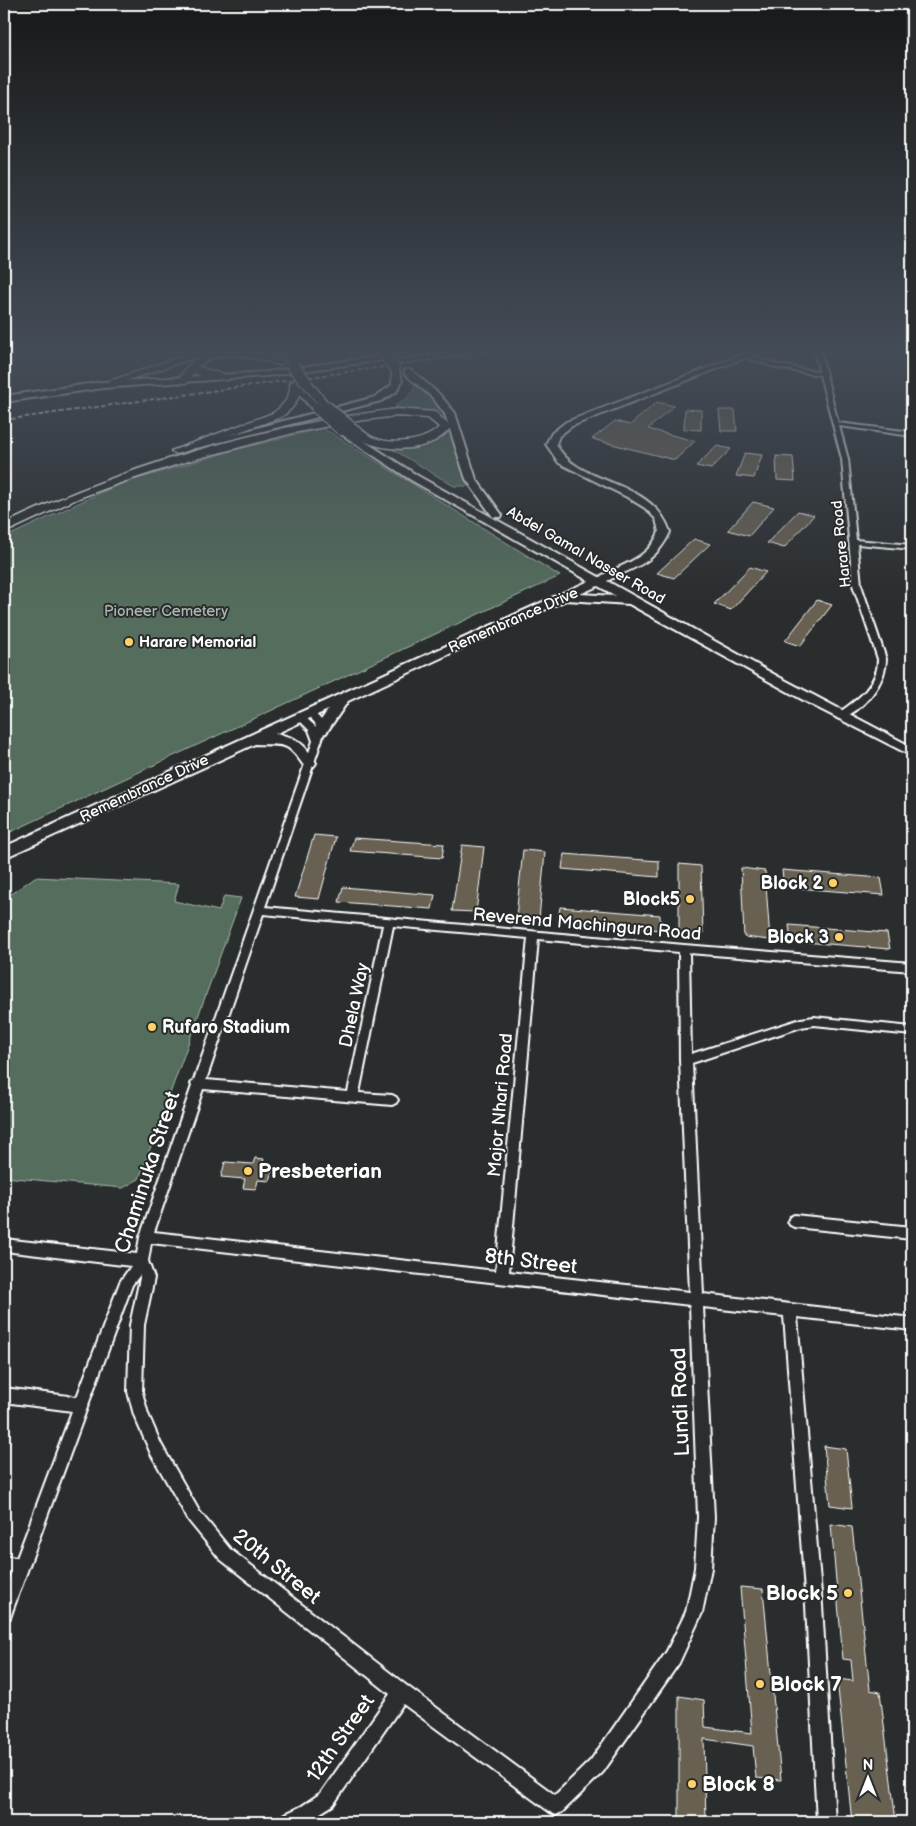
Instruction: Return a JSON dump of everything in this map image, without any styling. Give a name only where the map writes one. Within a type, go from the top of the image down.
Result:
[{"type":"highway","points":[[4,519],[84,483],[218,436]]},
{"type":"highway","points":[[4,529],[73,497],[119,479],[270,436]]},
{"type":"highway","name":"Abdel Gamal Nasser Road","points":[[362,436],[372,441]]},
{"type":"highway","points":[[372,441],[400,444],[421,442],[437,436]]},
{"type":"main road","name":"Abdel Gamal Nasser Road","points":[[357,436],[407,472],[912,752]]},
{"type":"main road","points":[[458,436],[472,479],[497,515]]},
{"type":"main road","name":"Abdel Gamal Nasser Road","points":[[372,441],[416,470],[497,515],[640,604],[844,713],[912,742]]},
{"type":"main road","name":"Remembrance Drive","points":[[4,853],[563,599],[601,579]]},
{"type":"main road","points":[[563,599],[616,598],[640,604]]},
{"type":"main road","points":[[319,735],[346,697]]},
{"type":"main road","points":[[245,742],[268,738],[289,741],[302,749],[310,763]]},
{"type":"street","points":[[188,447],[232,436]]},
{"type":"street","name":"Remembrance Drive","points":[[555,436],[552,444],[562,460],[646,503],[663,522],[664,537],[657,548],[601,579]]},
{"type":"street","name":"Harare Road","points":[[839,436],[845,459],[857,585],[882,659],[883,668],[881,678],[875,686],[844,713]]},
{"type":"street","points":[[853,542],[912,547]]},
{"type":"street","points":[[305,715],[312,729],[319,735]]},
{"type":"street","name":"Chaminuka Street","points":[[4,1612],[127,1282],[142,1261],[146,1236],[197,1084],[319,735]]},
{"type":"street","name":"Reverend Machingura Road","points":[[259,910],[684,949],[912,966]]},
{"type":"street","name":"Dhela Way","points":[[353,1096],[389,922]]},
{"type":"street","name":"Major Nhari Road","points":[[502,1278],[533,935]]},
{"type":"street","name":"Lundi Road","points":[[556,1806],[597,1766],[673,1656],[694,1613],[703,1568],[706,1517],[686,1060],[684,949]]},
{"type":"street","points":[[686,1060],[800,1023],[814,1021],[912,1031]]},
{"type":"street","points":[[197,1084],[392,1100]]},
{"type":"street","points":[[794,1221],[912,1233]]},
{"type":"street","name":"8th Street","points":[[146,1236],[912,1324]]},
{"type":"street","points":[[4,1246],[142,1261]]},
{"type":"street","name":"20th Street","points":[[142,1261],[147,1278],[137,1325],[135,1392],[141,1415],[156,1449],[194,1516],[226,1554],[401,1692],[556,1806]]},
{"type":"street","points":[[790,1311],[814,1605],[826,1822]]},
{"type":"street","points":[[4,1395],[82,1405]]},
{"type":"street","points":[[4,1564],[21,1566]]},
{"type":"street","name":"12th Street","points":[[288,1822],[308,1812],[327,1798],[401,1692]]},
{"type":"green space","name":"Pioneer Cemetery","points":[[290,436],[336,436],[560,576],[4,835],[4,538],[117,485],[235,450]]},
{"type":"green space","points":[[442,436],[453,436],[470,486],[454,486],[392,449],[392,446],[424,445]]},
{"type":"green space","name":"Rufaro Stadium","points":[[35,877],[179,884],[174,901],[219,911],[224,896],[241,898],[139,1179],[123,1188],[4,1177],[4,899]]},
{"type":"building","points":[[596,436],[676,436],[695,441],[675,460],[592,439]]},
{"type":"building","points":[[717,446],[731,449],[711,469],[696,466]]},
{"type":"building","points":[[745,453],[762,455],[754,478],[736,476]]},
{"type":"building","points":[[776,456],[793,457],[795,481],[777,480]]},
{"type":"building","points":[[753,502],[774,507],[749,536],[728,530]]},
{"type":"building","points":[[798,511],[814,515],[784,548],[767,543]]},
{"type":"building","points":[[694,539],[710,544],[674,578],[657,573]]},
{"type":"building","points":[[750,567],[766,572],[731,610],[714,604]]},
{"type":"building","points":[[817,600],[832,605],[800,646],[785,641]]},
{"type":"building","points":[[314,835],[336,837],[319,899],[295,897]]},
{"type":"building","points":[[354,838],[444,844],[442,858],[350,851]]},
{"type":"building","points":[[462,845],[484,847],[476,912],[452,911]]},
{"type":"building","points":[[523,850],[545,852],[539,919],[516,917]]},
{"type":"building","points":[[564,854],[659,861],[659,877],[562,869]]},
{"type":"building","name":"Block5","points":[[679,864],[701,866],[703,934],[679,932]]},
{"type":"building","points":[[741,868],[765,871],[770,940],[744,937]]},
{"type":"building","name":"Block 2","points":[[782,870],[881,878],[884,895],[784,887]]},
{"type":"building","points":[[343,887],[435,895],[432,909],[339,902]]},
{"type":"building","points":[[560,907],[660,915],[660,930],[558,921]]},
{"type":"building","name":"Block 3","points":[[789,925],[887,933],[890,949],[791,941]]},
{"type":"building","name":"Presbeterian","points":[[255,1158],[264,1159],[262,1165],[274,1166],[270,1181],[258,1180],[256,1189],[243,1188],[245,1179],[221,1177],[225,1162],[253,1164]]},
{"type":"building","points":[[824,1446],[846,1449],[852,1508],[830,1505]]},
{"type":"building","points":[[831,1524],[852,1527],[870,1690],[880,1692],[896,1822],[852,1822],[837,1679],[853,1681],[851,1660],[843,1659]]},
{"type":"building","points":[[740,1587],[763,1589],[781,1780],[756,1778],[753,1746],[704,1739],[706,1822],[679,1822],[679,1696],[704,1700],[705,1727],[752,1733]]},
{"type":"place","name":"Harare Memorial","points":[[129,642]]},
{"type":"place","name":"Block 2","points":[[833,883]]},
{"type":"place","name":"Block5","points":[[690,899]]},
{"type":"place","name":"Block 3","points":[[839,937]]},
{"type":"place","name":"Rufaro Stadium","points":[[152,1027]]},
{"type":"place","name":"Presbeterian","points":[[248,1171]]},
{"type":"place","name":"Block 5","points":[[848,1593]]},
{"type":"place","name":"Block 7","points":[[760,1684]]},
{"type":"place","name":"Block 8","points":[[692,1784]]}]
